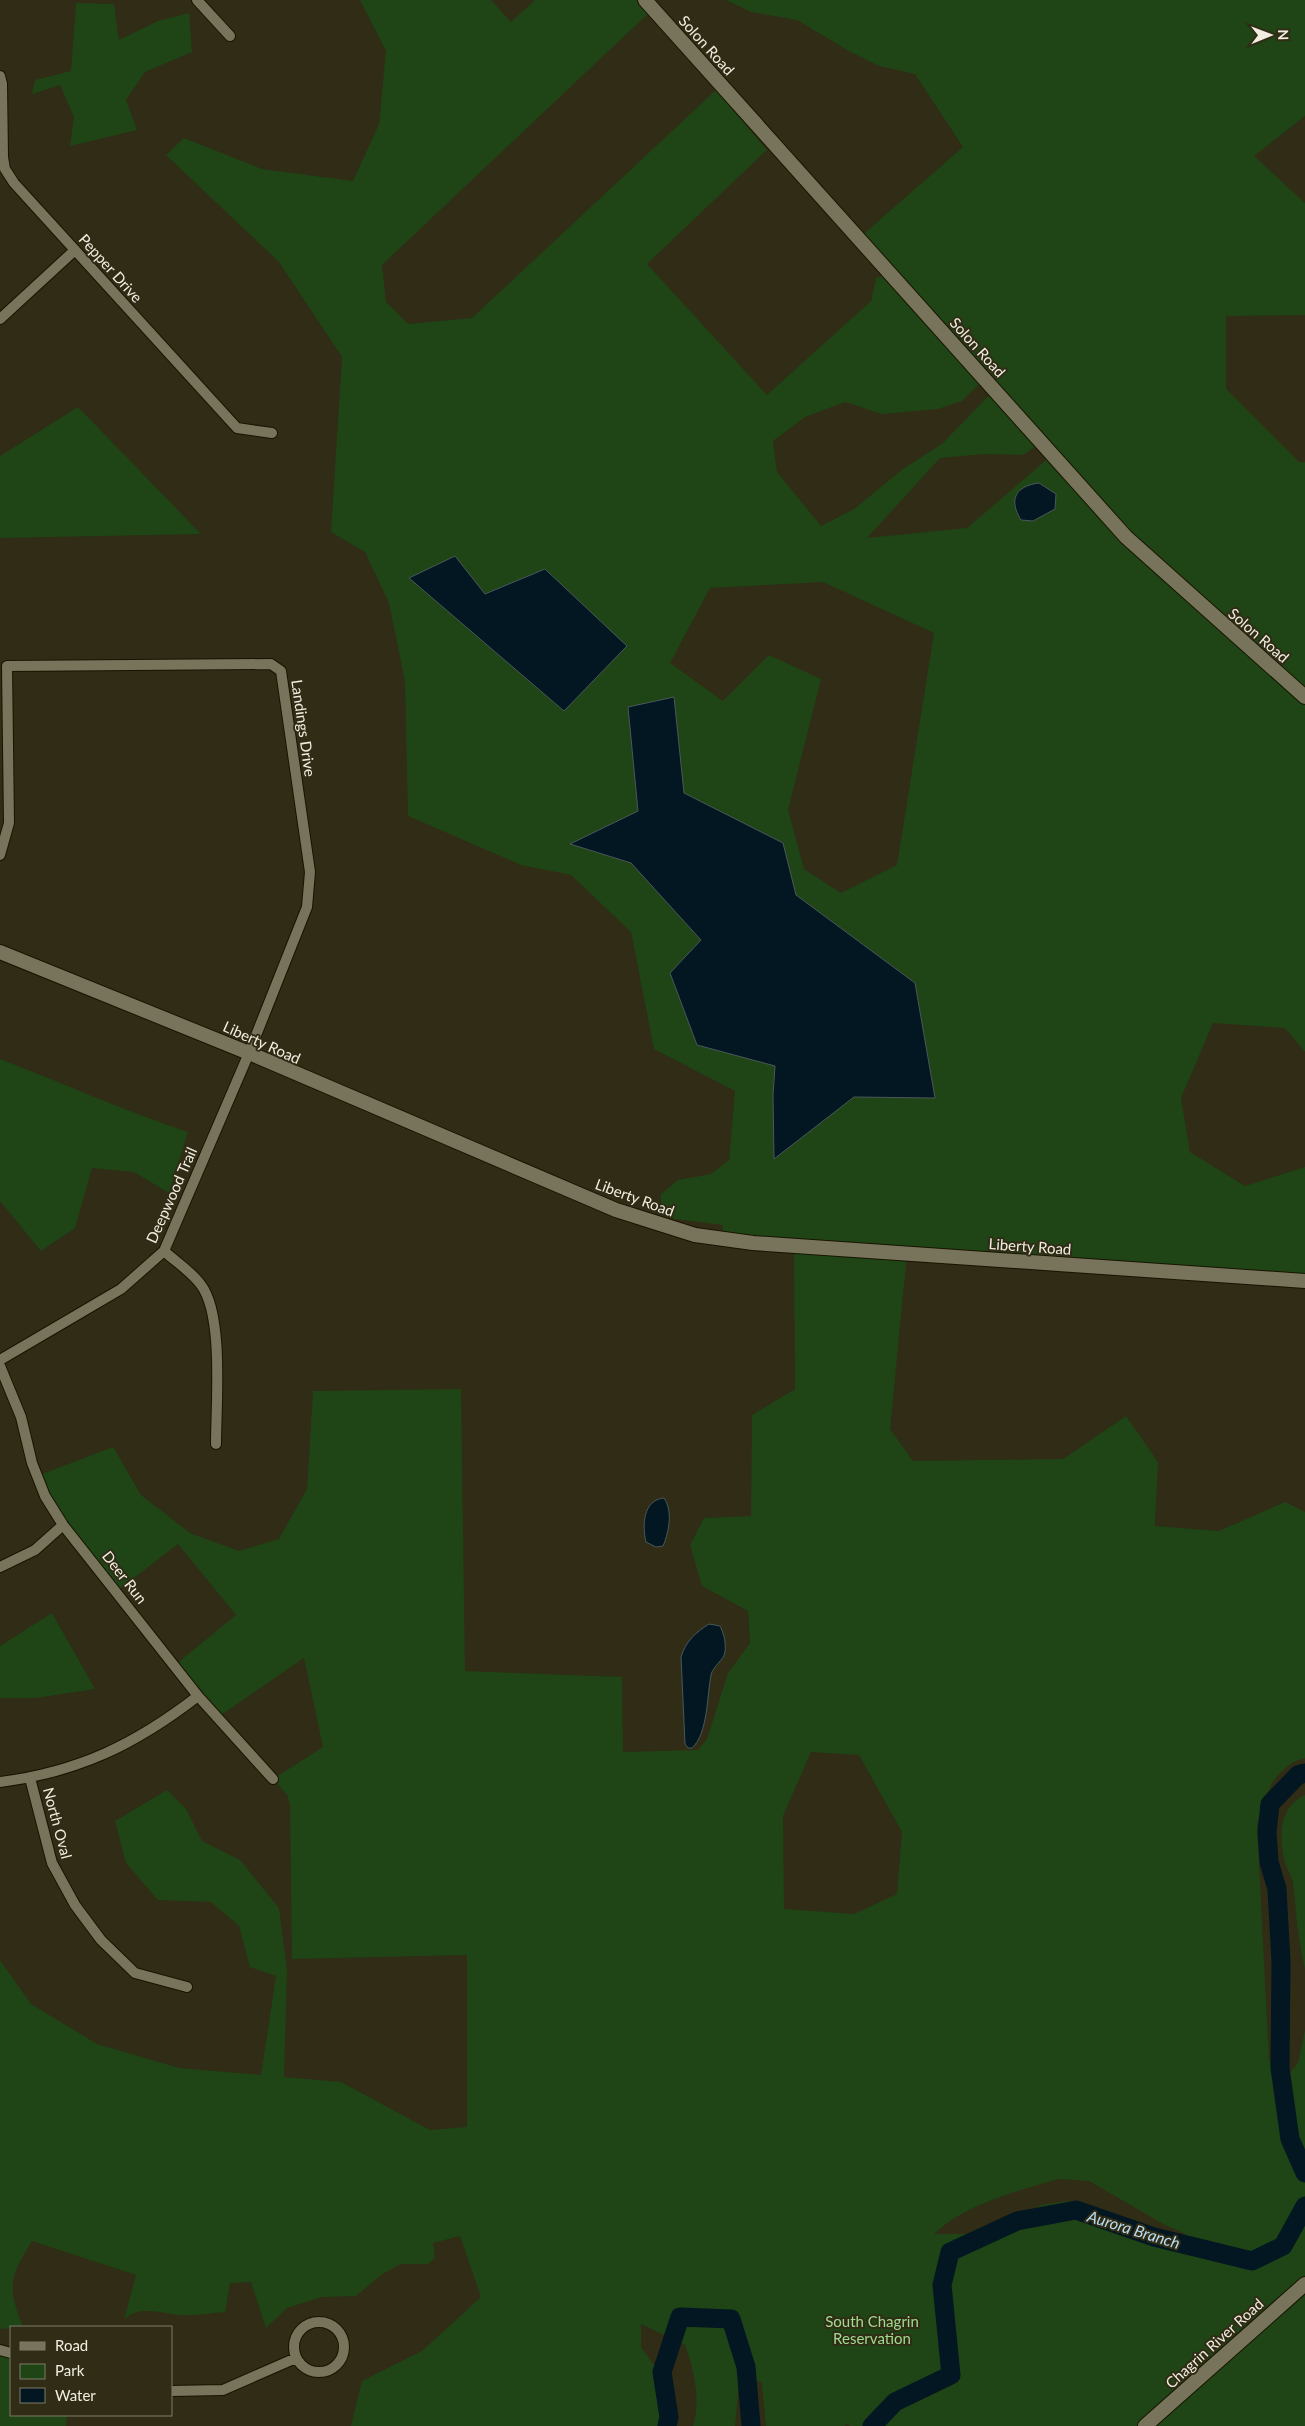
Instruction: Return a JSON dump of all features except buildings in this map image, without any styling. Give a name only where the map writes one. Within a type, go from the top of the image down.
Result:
[{"type":"street","points":[[197,0],[230,36]]},
{"type":"street","name":"Solon Road","points":[[645,0],[1126,537],[1305,697]]},
{"type":"street","name":"Pepper Drive","points":[[0,76],[5,169],[14,183],[237,428],[272,432]]},
{"type":"street","points":[[0,319],[75,250]]},
{"type":"street","name":"Landings Drive","points":[[0,855],[10,813],[7,666],[271,664],[281,671],[310,872],[310,891],[308,907],[249,1053]]},
{"type":"street","name":"Liberty Road","points":[[0,952],[249,1053],[616,1210],[695,1235],[753,1243],[1305,1281]]},
{"type":"street","name":"Deepwood Trail","points":[[0,1360],[121,1288],[164,1251],[249,1053]]},
{"type":"street","points":[[164,1251],[201,1285],[211,1303],[215,1324],[216,1444]]},
{"type":"street","name":"Deer Run","points":[[0,1366],[21,1417],[32,1463],[45,1496],[63,1525],[198,1696],[273,1779]]},
{"type":"street","points":[[0,1567],[35,1550],[63,1525]]},
{"type":"street","points":[[0,1782],[30,1778],[84,1763],[120,1747],[157,1727],[198,1696]]},
{"type":"street","name":"North Oval","points":[[30,1778],[52,1863],[75,1905],[101,1940],[135,1973],[187,1987]]},
{"type":"street","name":"Chagrin River Road","points":[[1145,2426],[1305,2284]]},
{"type":"street","points":[[322,2322],[330,2324],[342,2336],[344,2352],[335,2367],[328,2371],[312,2372],[304,2368],[296,2358],[295,2338],[306,2326],[322,2322]]},
{"type":"street","points":[[172,2391],[223,2390],[296,2358]]},
{"type":"green space","name":"South Chagrin Reservation","points":[[360,0],[491,0],[511,22],[535,0],[645,0],[653,9],[382,265],[386,302],[408,324],[472,318],[716,90],[767,150],[647,264],[767,395],[871,301],[876,278],[889,273],[859,238],[963,147],[915,74],[879,66],[849,51],[797,20],[751,12],[726,0],[1305,0],[1305,116],[1254,156],[1305,203],[1305,315],[1226,316],[1226,389],[1299,462],[1305,462],[1305,1052],[1285,1028],[1213,1023],[1181,1098],[1190,1152],[1245,1186],[1305,1167],[1305,1281],[907,1254],[890,1429],[913,1461],[1063,1459],[1126,1416],[1158,1462],[1155,1526],[1219,1531],[1285,1502],[1305,1512],[1305,1758],[1294,1762],[1278,1775],[1267,1793],[1257,1825],[1269,2059],[1276,2089],[1298,2063],[1305,2030],[1305,2426],[851,2426],[846,2424],[845,2426],[766,2426],[762,2383],[740,2372],[735,2426],[693,2426],[696,2406],[695,2385],[685,2345],[641,2324],[641,2347],[671,2389],[673,2403],[666,2422],[661,2426],[351,2426],[362,2381],[422,2351],[481,2297],[460,2236],[433,2243],[435,2258],[428,2264],[401,2264],[381,2275],[356,2296],[322,2297],[287,2308],[266,2328],[251,2282],[230,2283],[225,2312],[187,2315],[143,2311],[136,2312],[124,2320],[136,2275],[32,2241],[19,2264],[13,2283],[14,2301],[23,2326],[10,2326],[10,2328],[0,2329],[0,1960],[31,2004],[97,2044],[179,2068],[261,2075],[276,1976],[250,1967],[239,1926],[211,1902],[158,1900],[126,1863],[115,1821],[167,1790],[186,1809],[202,1841],[240,1860],[279,1908],[287,1970],[284,2077],[341,2082],[430,2130],[467,2127],[467,1955],[292,1959],[290,1804],[287,1795],[273,1779],[323,1747],[304,1658],[218,1717],[175,1665],[236,1615],[178,1544],[117,1591],[63,1525],[37,1476],[113,1447],[141,1495],[190,1533],[239,1551],[279,1539],[307,1489],[313,1391],[461,1389],[465,1671],[622,1677],[623,1752],[698,1750],[707,1739],[728,1673],[750,1643],[748,1611],[702,1586],[690,1545],[704,1518],[751,1516],[752,1415],[795,1389],[794,1246],[722,1239],[723,1225],[675,1219],[661,1210],[661,1194],[678,1180],[711,1174],[729,1160],[735,1091],[654,1049],[631,932],[571,875],[521,865],[408,816],[405,682],[389,603],[365,552],[331,532],[342,357],[279,262],[166,155],[184,138],[262,169],[353,181],[379,124],[386,51]],"holes":[[[984,379],[994,390],[943,443],[903,469],[854,509],[821,526],[777,472],[773,441],[805,417],[845,402],[882,414],[938,409],[962,401]],[[1041,443],[1052,455],[967,528],[867,538],[940,458],[984,454],[1023,455]],[[545,569],[564,711],[485,594]],[[823,582],[934,633],[897,865],[841,893],[804,869],[788,810],[821,679],[769,655],[723,701],[670,663],[710,588]],[[628,707],[684,793],[783,843],[796,895],[915,983],[935,1098],[854,1097],[774,1159],[773,1095],[776,1066],[697,1045],[701,940],[631,863],[570,844],[638,811]],[[811,1752],[859,1755],[902,1832],[897,1894],[854,1914],[784,1909],[783,1816]],[[1058,2179],[1089,2181],[1165,2225],[1186,2234],[1130,2234],[1091,2209],[1068,2201],[1041,2205],[998,2234],[934,2234],[947,2223],[976,2206]]]},
{"type":"green space","points":[[76,3],[114,4],[119,40],[158,21],[189,13],[192,52],[145,72],[126,100],[137,130],[70,146],[74,117],[60,85],[32,94],[35,80],[71,71]]},
{"type":"green space","points":[[78,407],[201,534],[0,538],[0,456]]},
{"type":"green space","points":[[0,1059],[188,1132],[169,1193],[134,1172],[92,1168],[75,1228],[41,1251],[0,1201]]},
{"type":"green space","points":[[52,1613],[95,1689],[36,1698],[0,1698],[0,1646]]},
{"type":"green space","points":[[1305,1795],[1305,1969],[1299,1937],[1293,1882],[1284,1858],[1281,1837],[1282,1827],[1289,1808]]},
{"type":"green space","points":[[0,2350],[10,2353],[10,2416],[67,2416],[66,2426],[0,2426]]},
{"type":"water","points":[[1039,483],[1056,494],[1055,509],[1033,521],[1021,520],[1015,506],[1016,495],[1025,487]]},
{"type":"water","points":[[455,556],[485,594],[545,569],[627,646],[564,711],[409,578]]},
{"type":"water","points":[[674,697],[684,793],[783,843],[796,895],[915,983],[935,1098],[854,1097],[774,1159],[773,1095],[775,1066],[697,1045],[670,973],[701,940],[631,863],[570,844],[638,811],[628,707]]},
{"type":"water","points":[[664,1498],[669,1515],[668,1528],[663,1546],[656,1547],[646,1542],[644,1521],[648,1508],[652,1503]]},
{"type":"water","points":[[709,1624],[720,1626],[723,1632],[725,1652],[711,1675],[706,1714],[701,1734],[692,1748],[688,1748],[685,1744],[681,1657],[692,1638]]},
{"type":"waterway","name":"Aurora Branch","points":[[1305,1773],[1298,1775],[1270,1804],[1267,1832],[1269,1862],[1277,1889],[1281,1962],[1280,2068],[1290,2139],[1305,2173]]},
{"type":"waterway","name":"Aurora Branch","points":[[872,2426],[895,2402],[951,2375],[942,2285],[950,2252],[1017,2221],[1076,2210],[1154,2237],[1252,2261],[1283,2246],[1305,2206]]},
{"type":"waterway","name":"Aurora Branch","points":[[667,2426],[669,2417],[662,2372],[680,2317],[731,2319],[746,2367],[751,2426]]}]
